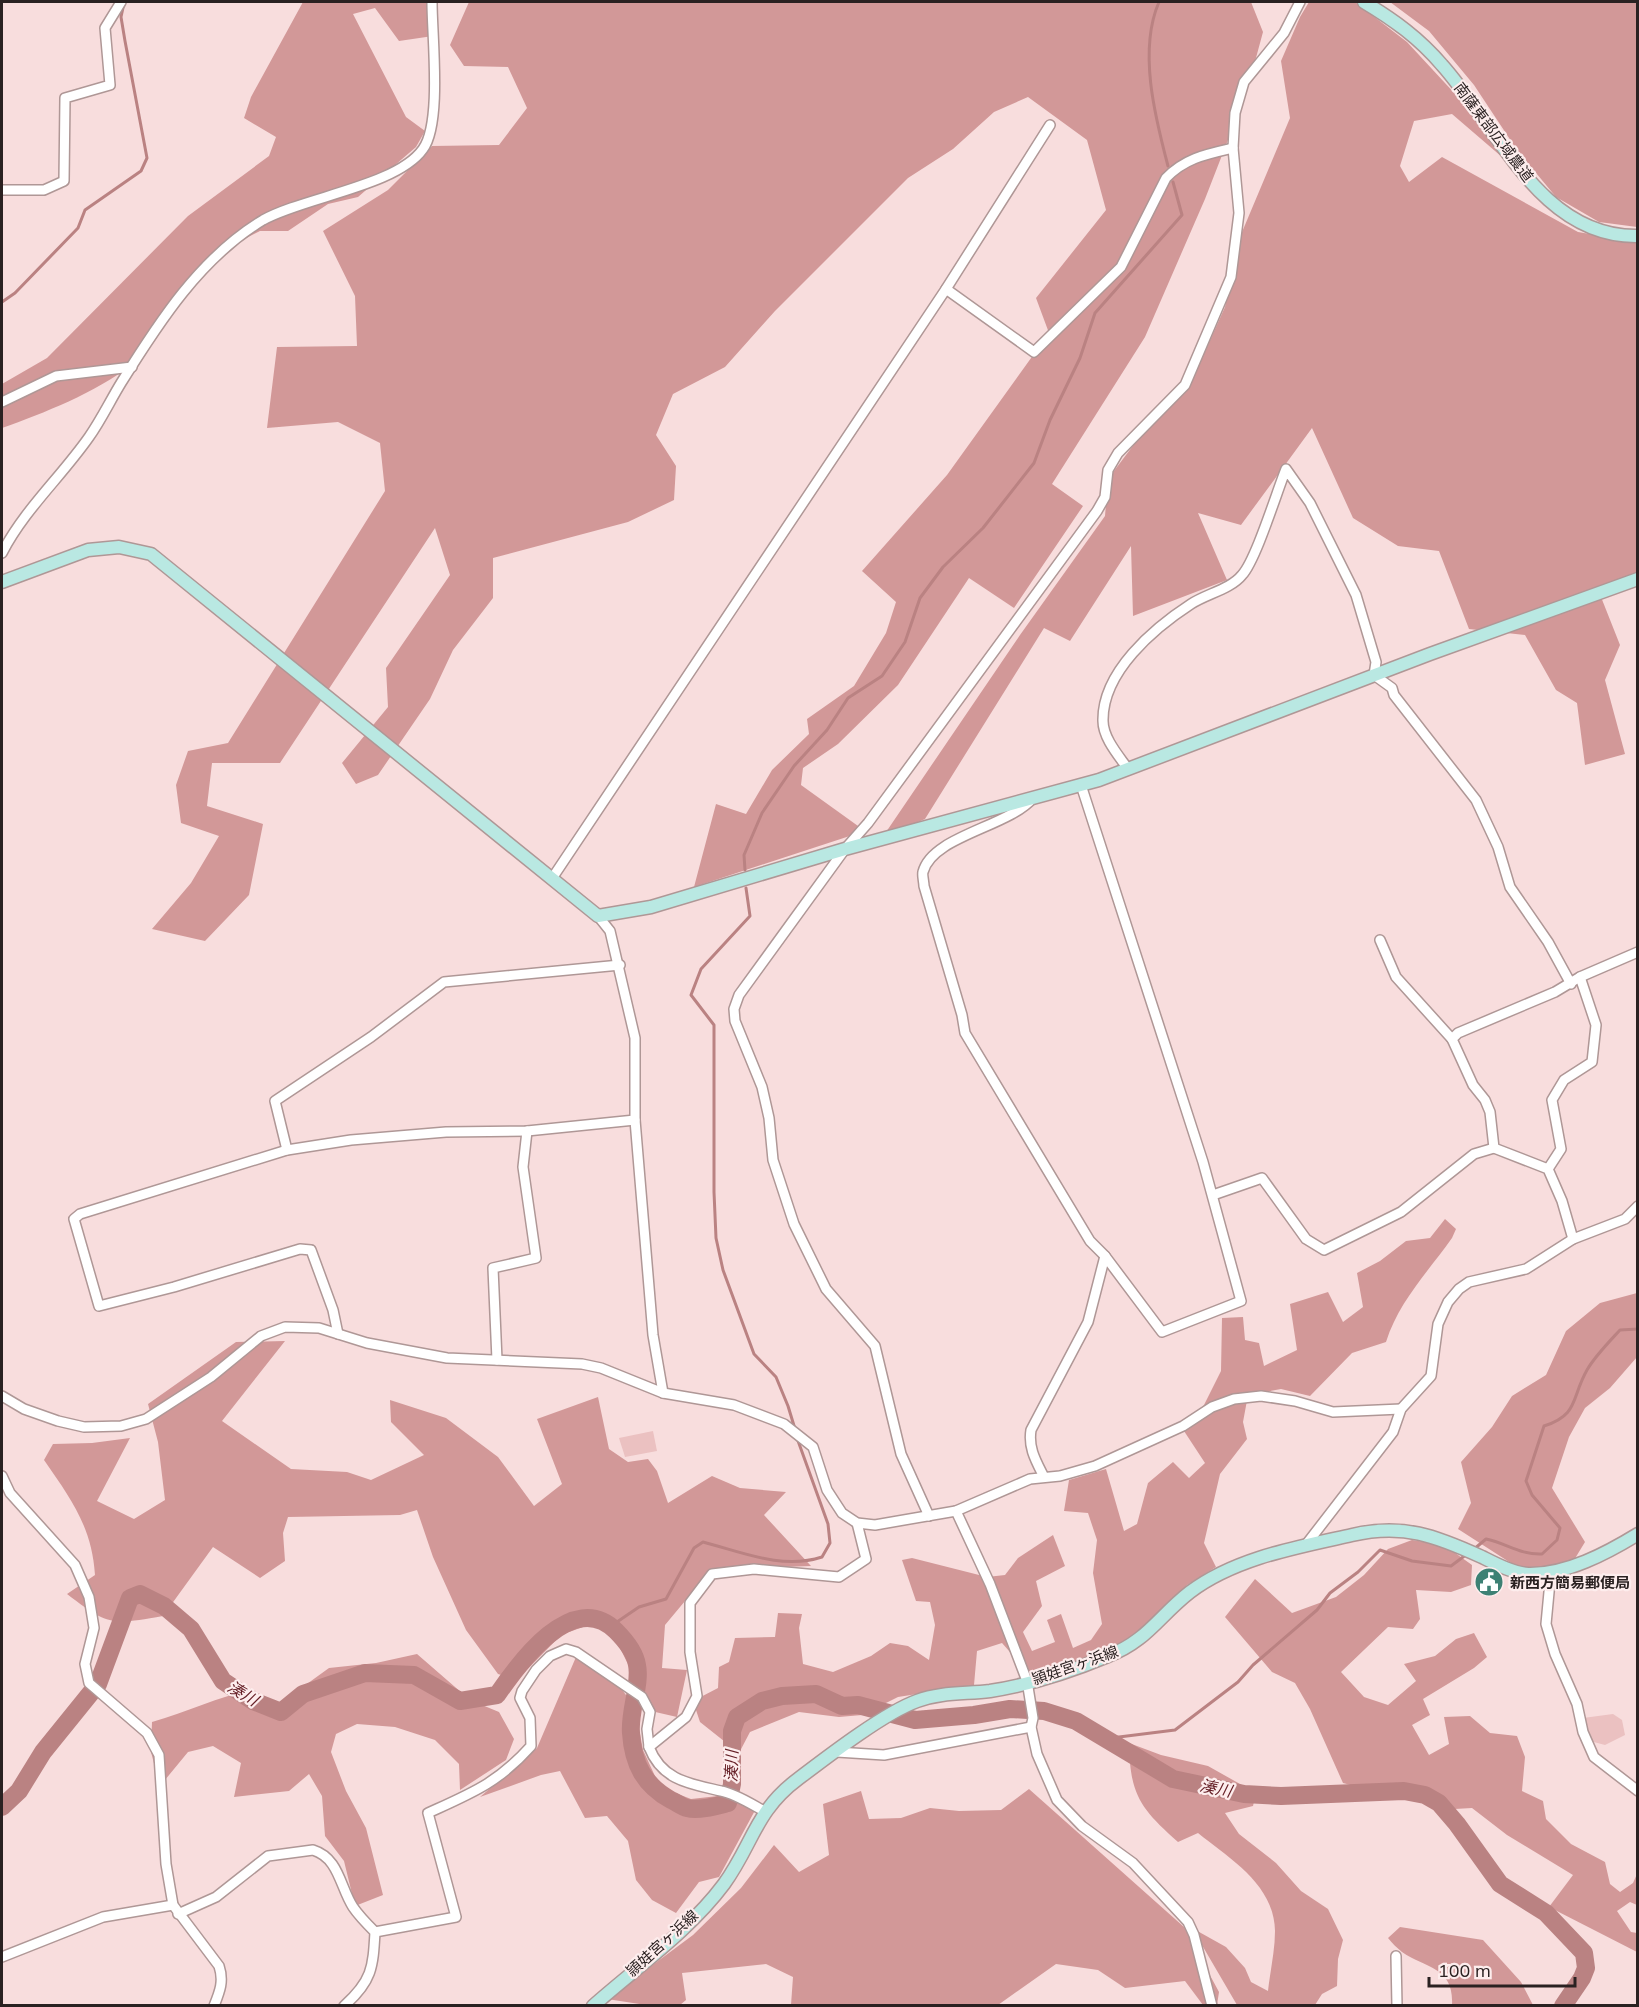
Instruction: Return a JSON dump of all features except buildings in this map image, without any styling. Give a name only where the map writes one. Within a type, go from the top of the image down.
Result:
[{"type":"street","points":[[2,190],[44,190],[64,181],[65,98],[110,85],[105,28],[121,2]]},
{"type":"street","points":[[2,553],[13,531],[90,437],[132,367],[202,268],[221,250],[264,220],[302,203],[355,188],[402,167],[423,150],[433,127],[432,2]]},
{"type":"street","points":[[929,1516],[901,1454],[875,1346],[826,1289],[794,1224],[773,1160],[769,1118],[762,1087],[735,1021],[734,1009],[739,995],[845,849],[868,823],[1097,511],[1106,497],[1108,470],[1118,453],[1185,385],[1231,277],[1239,213],[1233,148],[1235,113],[1244,82],[1284,33],[1300,2]]},
{"type":"street","name":"南薩東部広域農道","points":[[1364,2],[1402,26],[1423,43],[1463,90],[1526,177],[1553,204],[1581,223],[1610,233],[1638,236]]},
{"type":"street","points":[[553,877],[946,289],[1050,125]]},
{"type":"street","points":[[946,289],[1034,352],[1121,267],[1166,178],[1176,168],[1196,156],[1233,148]]},
{"type":"street","points":[[2,402],[56,376],[132,367]]},
{"type":"street","points":[[1128,769],[1115,752],[1103,722],[1107,700],[1117,675],[1138,644],[1160,626],[1192,603],[1241,577],[1286,469],[1310,503],[1356,595],[1376,662],[1374,675]]},
{"type":"street","points":[[2,582],[88,550],[119,547],[151,554],[553,877],[598,916],[610,931],[620,965],[635,1038],[635,1120],[652,1335],[663,1393]]},
{"type":"street","points":[[598,916],[651,907],[845,849],[1082,785],[1638,579]]},
{"type":"street","points":[[1374,675],[1392,688],[1394,695],[1476,800],[1498,847],[1510,887],[1548,942],[1571,984]]},
{"type":"street","points":[[1033,798],[1026,806],[988,827],[957,837],[932,858],[923,872],[924,886],[962,1014],[965,1033],[1090,1241],[1105,1256],[1162,1332],[1241,1301],[1213,1196],[1082,785]]},
{"type":"street","points":[[1380,940],[1396,977],[1452,1039],[1473,1085],[1485,1100],[1490,1113],[1494,1148]]},
{"type":"street","points":[[1452,1039],[1458,1033],[1638,952]]},
{"type":"street","points":[[287,1150],[275,1101],[371,1037],[444,982],[620,965]]},
{"type":"street","points":[[1548,1169],[1561,1149],[1552,1100],[1564,1080],[1592,1062],[1596,1025],[1580,977]]},
{"type":"street","points":[[338,1334],[311,1250],[300,1249],[174,1287],[99,1306],[74,1219],[91,1211],[287,1150],[351,1140],[446,1132],[527,1131],[635,1120]]},
{"type":"street","points":[[497,1360],[493,1268],[536,1258],[523,1167],[527,1131]]},
{"type":"street","points":[[1213,1196],[1262,1178],[1306,1239],[1324,1250],[1401,1212],[1474,1154],[1494,1148],[1548,1169],[1562,1201],[1573,1239]]},
{"type":"street","points":[[1305,1546],[1393,1432],[1401,1409],[1431,1376],[1438,1324],[1448,1302],[1459,1289],[1469,1282],[1526,1269],[1573,1239],[1625,1219],[1638,1206]]},
{"type":"street","points":[[1044,1477],[1032,1452],[1029,1441],[1031,1430],[1088,1322],[1105,1256]]},
{"type":"street","points":[[2,1396],[24,1409],[58,1421],[84,1426],[121,1426],[146,1419],[210,1377],[269,1333],[285,1327],[319,1328],[367,1342],[447,1358],[601,1368],[663,1393],[734,1405],[789,1428],[813,1448],[834,1502],[842,1513],[857,1523],[875,1525],[957,1511],[1030,1479],[1060,1476],[1095,1466],[1183,1426],[1212,1407],[1234,1399],[1261,1396],[1295,1401],[1333,1412],[1401,1409]]},
{"type":"street","points":[[2,1476],[10,1493],[75,1565],[89,1598],[94,1628],[85,1664],[89,1683],[147,1733],[159,1755],[166,1864],[176,1910],[219,1966],[222,1976],[221,1987],[214,2006]]},
{"type":"street","points":[[957,1511],[990,1584],[1027,1681],[1037,1754],[1057,1800],[1082,1827],[1133,1863],[1188,1922],[1194,1935],[1212,2006]]},
{"type":"street","points":[[649,1747],[686,1718],[697,1696],[690,1652],[690,1604],[712,1574],[754,1569],[839,1577],[866,1559],[857,1523]]},
{"type":"street","name":"頴娃宮ヶ浜線","points":[[593,2006],[690,1921],[724,1883],[764,1811],[797,1779],[875,1725],[914,1702],[934,1696],[1002,1689],[1109,1656],[1138,1642],[1189,1593],[1225,1570],[1305,1546],[1378,1529],[1423,1533],[1527,1574],[1551,1571],[1607,1552],[1638,1534]]},
{"type":"street","points":[[1551,1571],[1546,1624],[1555,1654],[1577,1704],[1583,1732],[1594,1757],[1638,1791]]},
{"type":"street","points":[[375,1932],[456,1917],[428,1813],[486,1786],[498,1778],[531,1746],[530,1718],[520,1698],[522,1691],[543,1663],[559,1651],[566,1649],[576,1652],[642,1697],[650,1712],[647,1728],[649,1747],[654,1760],[673,1776],[700,1788],[722,1791],[736,1796],[764,1811]]},
{"type":"street","points":[[837,1752],[892,1754],[1032,1722]]},
{"type":"street","points":[[2,1957],[103,1917],[176,1910],[216,1897],[268,1856],[313,1850],[328,1857],[352,1905],[375,1932],[371,1974],[362,1989],[344,2006]]},
{"type":"street","points":[[1396,1956],[1397,2006]]},
{"type":"shaded area","points":[[303,2],[429,2],[433,36],[399,41],[375,8],[353,14],[406,117],[425,131],[416,147],[358,197],[328,204],[288,231],[260,231],[218,252],[131,365],[102,385],[52,409],[2,428],[2,384],[47,358],[188,216],[269,156],[276,137],[244,118],[251,97]]},
{"type":"shaded area","points":[[469,2],[1251,2],[1263,32],[1247,91],[1205,199],[1145,337],[1052,484],[1083,506],[1014,608],[969,578],[898,685],[838,744],[803,768],[801,785],[865,831],[694,887],[716,804],[746,814],[772,770],[809,734],[807,719],[854,686],[886,633],[896,602],[862,571],[947,475],[1049,333],[1036,298],[1106,210],[1087,140],[1028,97],[994,112],[953,149],[908,178],[775,311],[725,367],[673,394],[656,435],[676,466],[674,500],[628,522],[493,558],[493,598],[453,650],[430,699],[378,775],[356,784],[342,763],[388,707],[386,668],[450,575],[435,528],[280,763],[212,763],[207,806],[263,824],[249,895],[205,941],[152,929],[191,883],[219,836],[181,823],[176,785],[188,751],[228,743],[385,491],[380,443],[338,422],[267,428],[277,347],[357,346],[355,296],[323,231],[388,190],[432,146],[499,145],[527,108],[508,67],[464,66],[450,45]]},
{"type":"shaded area","points":[[1309,2],[1355,2],[1407,42],[1470,110],[1502,157],[1452,114],[1414,121],[1400,166],[1409,182],[1442,157],[1578,232],[1637,242],[1637,572],[1601,597],[1620,645],[1605,680],[1625,754],[1585,765],[1577,703],[1556,690],[1525,635],[1469,629],[1439,551],[1398,546],[1353,518],[1312,428],[1241,525],[1198,513],[1227,580],[1133,616],[1131,546],[1070,641],[1044,628],[925,819],[882,838],[1020,635],[1105,516],[1108,479],[1138,439],[1189,387],[1225,307],[1237,244],[1290,118],[1281,61]]},
{"type":"shaded area","points":[[1390,2],[1637,2],[1637,227],[1599,222],[1556,197],[1517,150],[1474,85],[1429,31]]},
{"type":"shaded area","points":[[1445,1219],[1456,1229],[1452,1238],[1406,1300],[1386,1342],[1352,1353],[1310,1396],[1281,1389],[1248,1395],[1243,1422],[1247,1439],[1220,1474],[1204,1543],[1216,1567],[1187,1585],[1134,1639],[1096,1656],[1030,1675],[1002,1643],[977,1651],[974,1685],[898,1697],[862,1715],[839,1717],[799,1712],[750,1732],[739,1753],[700,1722],[693,1701],[718,1688],[719,1667],[729,1662],[735,1638],[775,1637],[778,1613],[802,1614],[799,1628],[803,1664],[833,1672],[871,1656],[890,1643],[908,1646],[929,1660],[935,1625],[930,1602],[916,1601],[902,1560],[912,1558],[987,1577],[1005,1575],[1018,1558],[1053,1535],[1065,1566],[1036,1581],[1042,1606],[1023,1632],[1032,1651],[1055,1642],[1047,1620],[1061,1614],[1073,1648],[1091,1640],[1102,1624],[1093,1573],[1097,1540],[1088,1513],[1064,1511],[1069,1480],[1106,1469],[1124,1531],[1137,1524],[1148,1483],[1173,1462],[1189,1478],[1205,1463],[1184,1431],[1204,1405],[1221,1371],[1222,1318],[1243,1317],[1245,1340],[1259,1343],[1264,1366],[1297,1350],[1290,1304],[1328,1292],[1343,1322],[1363,1307],[1357,1273],[1380,1261],[1406,1241],[1430,1238]]},
{"type":"shaded area","points":[[1637,1293],[1637,1357],[1610,1388],[1585,1408],[1569,1437],[1552,1488],[1585,1542],[1571,1565],[1544,1569],[1517,1567],[1458,1529],[1471,1503],[1461,1462],[1492,1427],[1512,1396],[1546,1375],[1566,1331],[1600,1303]]},
{"type":"shaded area","points":[[285,1341],[222,1421],[291,1469],[347,1472],[371,1480],[424,1455],[391,1422],[390,1400],[446,1418],[498,1457],[534,1506],[562,1484],[537,1419],[598,1397],[609,1449],[628,1462],[648,1459],[657,1471],[668,1503],[712,1476],[740,1488],[786,1492],[764,1515],[811,1566],[722,1569],[685,1601],[665,1625],[662,1668],[687,1670],[677,1717],[651,1711],[620,1648],[602,1620],[561,1635],[517,1680],[498,1674],[466,1630],[433,1557],[417,1510],[400,1515],[288,1517],[283,1533],[285,1561],[260,1578],[213,1547],[163,1616],[132,1621],[111,1620],[92,1612],[67,1594],[95,1575],[90,1542],[85,1528],[71,1501],[44,1460],[53,1444],[92,1443],[130,1438],[97,1501],[134,1519],[165,1500],[158,1442],[148,1404],[236,1342]]},
{"type":"shaded area","points":[[653,1431],[657,1451],[625,1457],[619,1438]]},
{"type":"shaded area","points":[[1412,1540],[1444,1545],[1472,1565],[1471,1585],[1451,1592],[1416,1590],[1420,1619],[1413,1629],[1388,1627],[1341,1672],[1364,1697],[1388,1705],[1416,1681],[1404,1664],[1435,1656],[1456,1639],[1474,1633],[1487,1657],[1474,1668],[1423,1699],[1430,1715],[1412,1725],[1429,1755],[1449,1744],[1444,1717],[1470,1716],[1490,1733],[1517,1736],[1525,1757],[1522,1791],[1543,1801],[1546,1819],[1571,1844],[1605,1862],[1610,1884],[1620,1892],[1633,1883],[1637,1874],[1637,1905],[1630,1902],[1617,1911],[1631,1932],[1637,1933],[1637,1952],[1549,1907],[1573,1875],[1507,1835],[1472,1808],[1437,1810],[1401,1791],[1362,1788],[1343,1783],[1310,1709],[1295,1683],[1272,1672],[1225,1617],[1255,1579],[1292,1613],[1336,1597],[1364,1575],[1388,1549]]},
{"type":"shaded area","points":[[417,1654],[470,1700],[499,1712],[514,1739],[506,1760],[460,1790],[459,1764],[435,1740],[395,1727],[357,1724],[336,1734],[331,1752],[346,1791],[366,1828],[383,1895],[355,1906],[344,1861],[325,1836],[322,1796],[309,1774],[289,1791],[234,1797],[241,1763],[213,1746],[188,1752],[160,1786],[151,1752],[152,1722],[253,1689],[275,1707],[329,1668],[376,1663]]},
{"type":"shaded area","points":[[576,1657],[617,1683],[635,1707],[643,1750],[660,1787],[691,1799],[727,1795],[759,1803],[719,1877],[699,1882],[676,1913],[652,1900],[636,1880],[628,1841],[607,1816],[585,1818],[560,1771],[541,1775],[480,1797],[537,1748]]},
{"type":"shaded area","points":[[1613,1714],[1622,1720],[1625,1735],[1605,1745],[1590,1741],[1583,1718]]},
{"type":"shaded area","points":[[1129,1743],[1161,1755],[1208,1766],[1256,1793],[1253,1806],[1225,1813],[1239,1834],[1276,1863],[1301,1891],[1328,1909],[1343,1940],[1338,1959],[1337,1986],[1322,1994],[1315,2005],[1237,2005],[1192,1928],[1226,1947],[1245,1968],[1251,1982],[1268,1991],[1275,1931],[1273,1914],[1259,1886],[1236,1863],[1198,1833],[1178,1842],[1154,1820],[1135,1788]]},
{"type":"shaded area","points":[[1029,1789],[1184,1927],[1219,1992],[1217,2005],[1203,2005],[1185,1981],[1125,1988],[1098,1970],[1056,1964],[998,2005],[791,2005],[793,1977],[766,1964],[682,1973],[686,2000],[680,2005],[646,2005],[607,1999],[693,1935],[741,1888],[774,1845],[799,1872],[829,1855],[823,1804],[861,1791],[869,1819],[901,1818],[930,1808],[959,1811],[1001,1810]]},
{"type":"shaded area","points":[[1400,1927],[1483,1940],[1521,1982],[1533,2005],[1452,2005],[1449,1983],[1444,1976],[1402,1952],[1388,1938]]},
{"type":"waterway","points":[[1159,2],[1153,21],[1149,62],[1154,105],[1168,166]]},
{"type":"waterway","points":[[2,302],[15,293],[78,228],[85,210],[141,171],[147,158],[121,17],[124,3]]},
{"type":"waterway","points":[[745,870],[744,855],[762,813],[794,766],[827,730],[848,698],[882,676],[905,642],[920,598],[943,567],[983,528],[1034,463],[1050,420],[1080,358],[1095,313],[1182,215],[1173,182]]},
{"type":"waterway","points":[[746,888],[750,916],[701,969],[691,995],[714,1025],[714,1192],[716,1238],[723,1270],[754,1354],[776,1377],[795,1429]]},
{"type":"waterway","points":[[1473,1550],[1486,1539],[1527,1553],[1542,1554],[1557,1540],[1560,1528],[1532,1495],[1526,1481],[1544,1426],[1555,1422],[1569,1411],[1590,1365],[1620,1330],[1638,1329]]},
{"type":"waterway","points":[[611,1626],[639,1607],[666,1599],[694,1548],[703,1542],[777,1561],[792,1562],[822,1557],[830,1543],[828,1524],[797,1438]]},
{"type":"waterway","points":[[1103,1739],[1175,1730],[1238,1682],[1253,1665],[1317,1610],[1330,1593],[1358,1572],[1380,1550],[1412,1561],[1451,1566],[1467,1554]]},
{"type":"waterway","name":"湊川","points":[[2,1807],[19,1791],[43,1752],[98,1684],[130,1598],[140,1594],[164,1606],[191,1629],[223,1681],[253,1701],[281,1712],[303,1694],[365,1673],[414,1675],[460,1701],[497,1695],[519,1665],[549,1635],[565,1624],[582,1618],[599,1620],[616,1631],[629,1646],[636,1660],[638,1673],[631,1725],[632,1744],[637,1764],[654,1788],[687,1808],[702,1809],[728,1803],[732,1784],[732,1731],[737,1717],[762,1701],[782,1696],[816,1694],[842,1706],[858,1705],[915,1720],[974,1715],[1010,1709],[1044,1711],[1076,1721],[1173,1779],[1244,1794],[1281,1796],[1404,1791],[1425,1795],[1439,1803],[1457,1824],[1500,1884],[1546,1913],[1584,1953],[1586,1968],[1563,2006]]},
{"type":"place","name":"新西方簡易郵便局","points":[[1489,1582]]}]
